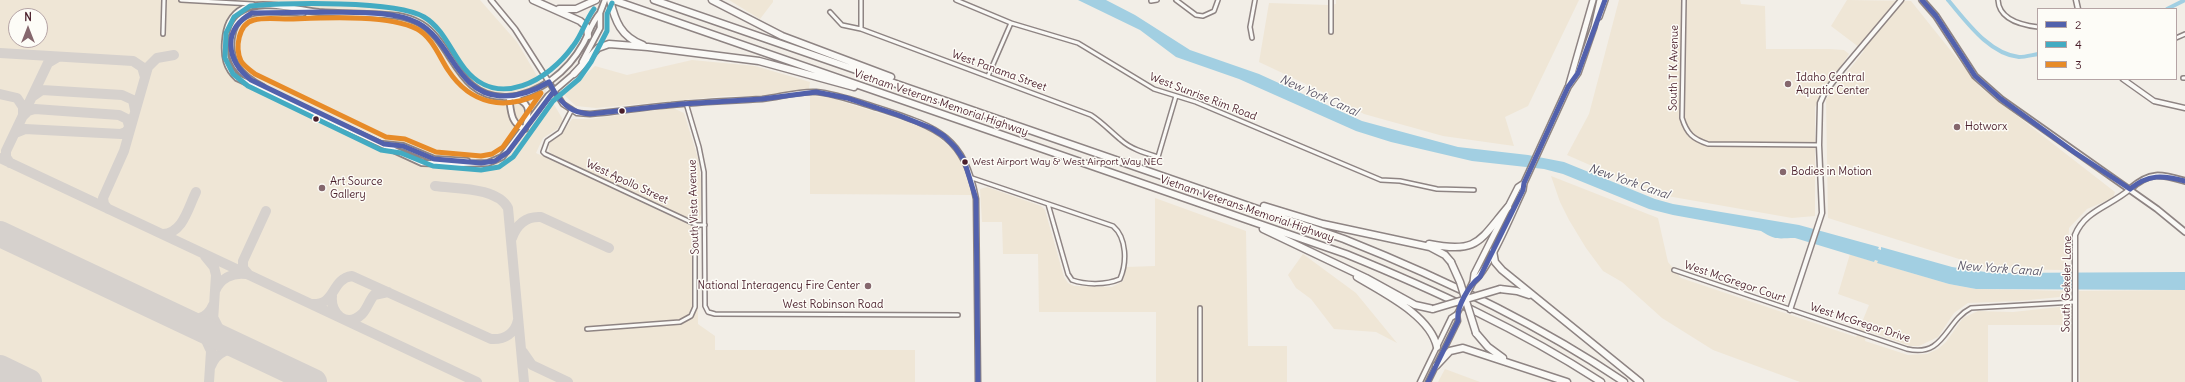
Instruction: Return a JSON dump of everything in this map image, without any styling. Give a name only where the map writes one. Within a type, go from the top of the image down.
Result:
[{"type":"highway","points":[[533,0],[554,8],[580,21],[587,27],[588,36]]},
{"type":"highway","points":[[611,0],[613,13],[617,24],[625,34],[636,42],[648,47]]},
{"type":"highway","name":"Vietnam Veterans Memorial Highway","points":[[611,0],[1346,254],[1400,276],[1517,332],[1601,382]]},
{"type":"highway","name":"Vietnam Veterans Memorial Highway","points":[[654,0],[1338,236],[1412,267],[1518,318],[1576,350],[1624,382]]},
{"type":"highway","points":[[712,0],[782,36],[866,66],[933,96]]},
{"type":"highway","points":[[554,8],[572,9],[593,2]]},
{"type":"highway","points":[[574,74],[602,46],[648,47],[759,61],[894,97]]},
{"type":"highway","points":[[1152,171],[1308,220],[1454,249],[1464,248],[1482,238],[1508,207]]},
{"type":"highway","points":[[1189,199],[1280,236],[1366,278],[1415,305],[1433,309],[1442,308],[1465,298],[1500,289],[1528,294],[1640,382]]},
{"type":"highway","points":[[1380,235],[1436,250],[1451,262],[1465,298],[1476,333],[1494,352],[1525,368]]},
{"type":"highway","points":[[1493,251],[1497,265],[1543,305]]},
{"type":"highway","points":[[1332,261],[1400,304],[1416,316],[1432,332],[1436,347]]},
{"type":"highway","points":[[1436,366],[1450,351],[1463,348],[1567,382]]},
{"type":"main road","points":[[481,163],[434,159],[403,146],[384,144],[259,85],[251,80],[235,64],[231,45],[236,23],[243,16],[262,12],[321,12],[399,16],[420,24],[432,32],[465,80],[484,92],[501,97],[509,97],[536,90],[549,82],[567,66],[588,36],[594,20],[600,13],[605,0]]},
{"type":"main road","points":[[1465,298],[1474,282],[1480,277],[1523,190],[1524,183],[1544,137],[1568,87],[1593,0]]},
{"type":"main road","points":[[1594,27],[1600,0]]},
{"type":"main road","points":[[1568,87],[1578,73],[1605,0]]},
{"type":"main road","points":[[1922,0],[1936,16],[1975,76],[2008,103],[2074,152],[2130,189],[2185,232]]},
{"type":"main road","points":[[321,12],[258,5],[238,12],[227,25],[224,50],[226,62],[232,73],[242,81],[422,164],[488,163],[502,157],[555,90],[574,74],[588,52],[600,28],[600,13]]},
{"type":"main road","points":[[509,97],[513,120],[516,125],[525,129]]},
{"type":"main road","points":[[509,97],[523,101],[527,105],[529,115],[525,129]]},
{"type":"main road","points":[[2130,189],[2144,177],[2152,175],[2165,175],[2185,181]]},
{"type":"main road","points":[[1474,282],[1474,274],[1518,187],[1524,183]]},
{"type":"street","points":[[164,0],[164,34]]},
{"type":"street","points":[[181,0],[258,5]]},
{"type":"street","points":[[491,0],[515,29],[563,104],[571,111],[590,114],[686,103],[766,99],[807,92],[839,97],[915,120],[935,129],[959,151],[972,178],[976,200],[978,382]]},
{"type":"street","points":[[860,28],[861,0]]},
{"type":"street","name":"West Sunrise Rim Road","points":[[956,0],[1011,23],[1078,43],[1154,89],[1196,102],[1382,180],[1400,181],[1437,188],[1474,190]]},
{"type":"street","points":[[1151,1],[1157,0]]},
{"type":"street","points":[[1176,0],[1199,16],[1210,14],[1215,9],[1218,0]]},
{"type":"street","points":[[1252,38],[1250,27],[1255,0]]},
{"type":"street","points":[[1331,32],[1332,0]]},
{"type":"street","name":"South T K Avenue","points":[[1684,0],[1682,118],[1690,135],[1696,140],[1708,144],[1819,145]]},
{"type":"street","points":[[1790,310],[1822,213],[1819,109],[1825,92],[1900,0]]},
{"type":"street","points":[[1998,0],[2000,10],[2007,18],[2037,27]]},
{"type":"street","name":"West Panama Street","points":[[830,12],[842,25],[860,28],[1091,115],[1131,146],[1158,157],[1176,96]]},
{"type":"street","points":[[988,76],[1011,23]]},
{"type":"street","points":[[2124,80],[2154,101],[2185,108]]},
{"type":"street","name":"South Vista Avenue","points":[[686,103],[701,154],[704,186],[705,306],[708,312]]},
{"type":"street","name":"West Apollo Street","points":[[571,111],[560,132],[547,141],[543,152],[697,225],[705,225]]},
{"type":"street","points":[[972,178],[1048,204],[1112,226],[1120,232],[1123,241],[1123,271],[1120,279],[1111,283],[1080,283],[1072,280],[1068,274],[1048,204]]},
{"type":"street","name":"South Gekeler Lane","points":[[2075,382],[2075,235],[2082,222],[2099,209],[2116,201],[2130,189]]},
{"type":"street","points":[[587,328],[680,322],[691,316],[695,307],[695,235],[697,225]]},
{"type":"street","name":"West McGregor Court","points":[[1674,270],[1790,310]]},
{"type":"street","points":[[1420,382],[1451,318],[1457,314],[1465,298]]},
{"type":"street","name":"West McGregor Drive","points":[[1790,310],[1907,349],[1917,350],[1927,349],[1940,342],[1958,318],[1971,308],[2075,302]]},
{"type":"street","points":[[1200,308],[1200,382]]},
{"type":"street","name":"West Robinson Road","points":[[708,312],[714,314],[958,315]]},
{"type":"street","points":[[1428,382],[1458,321],[1457,314]]},
{"type":"shaded area","points":[[0,0],[480,0],[517,42],[562,118],[562,122],[557,129],[543,138],[536,153],[692,226],[697,238],[698,324],[715,336],[715,350],[915,350],[915,382],[0,382]]},
{"type":"shaded area","points":[[729,0],[773,0],[773,2],[760,19]]},
{"type":"shaded area","points":[[1336,0],[1579,0],[1528,106],[1505,117],[1514,146],[1443,136],[1364,114],[1325,93],[1259,62],[1269,3],[1328,5],[1336,4]]},
{"type":"shaded area","points":[[1619,0],[1740,0],[1741,4],[1765,6],[1766,49],[1830,49],[1844,50],[1849,54],[1815,107],[1815,216],[1792,218],[1656,194],[1567,155],[1589,114]]},
{"type":"shaded area","points":[[1847,0],[1911,1],[1980,87],[2115,192],[2113,198],[2087,209],[2069,228],[2067,270],[1991,269],[1828,218],[1826,99],[1864,51],[1831,26]]},
{"type":"shaded area","points":[[692,60],[755,66],[810,82],[809,89],[756,96],[725,96],[596,108],[576,106],[564,95],[595,66],[627,75]]},
{"type":"shaded area","points":[[810,96],[831,98],[910,123],[934,133],[958,155],[970,180],[972,195],[810,194]]},
{"type":"shaded area","points":[[673,108],[684,113],[698,158],[701,180],[701,214],[699,220],[695,221],[555,157],[549,151],[549,143],[562,133],[572,119],[590,119]]},
{"type":"shaded area","points":[[1551,176],[1658,218],[1668,262],[1681,278],[1856,337],[1869,305],[1838,294],[1850,254],[1874,262],[1875,260],[1878,261],[1878,263],[1949,284],[1976,289],[2070,291],[2070,296],[2019,301],[1968,303],[1954,313],[1938,337],[1919,346],[1910,346],[1868,331],[1865,341],[1908,355],[1927,354],[1938,349],[1946,342],[1963,318],[1978,311],[2013,312],[2068,306],[2070,309],[2070,325],[1988,325],[1988,382],[1800,382],[1713,350],[1662,318],[1622,282],[1603,271],[1586,248],[1569,220],[1560,202]]},
{"type":"shaded area","points":[[987,187],[1041,206],[1045,210],[1064,277],[1068,283],[1074,286],[1112,287],[1123,281],[1126,267],[1155,266],[1155,198],[1246,231],[1248,346],[1287,346],[1287,382],[1156,382],[1156,312],[1039,312],[1038,254],[1003,254],[1002,222],[982,222],[980,189]]},
{"type":"shaded area","points":[[1303,254],[1356,293],[1397,343],[1376,332],[1334,329],[1311,299],[1296,288],[1288,275]]},
{"type":"shaded area","points":[[2185,290],[2185,382],[2080,382],[2079,291]]},
{"type":"shaded area","points":[[1445,369],[1480,382],[1438,382]]},
{"type":"water","points":[[1078,0],[1106,0],[1135,15],[1190,50],[1259,74],[1362,121],[1458,147],[1528,155],[1564,162],[1655,199],[1673,204],[1799,225],[1879,247],[1878,249],[1881,250],[1881,247],[1952,267],[1992,273],[2185,272],[2185,290],[1976,289],[1949,284],[1877,263],[1878,261],[1875,260],[1874,262],[1795,238],[1774,238],[1761,231],[1673,215],[1649,209],[1563,174],[1544,169],[1472,161],[1391,142],[1356,131],[1239,79],[1176,57],[1140,30]]},
{"type":"waterway","points":[[1948,0],[1970,26],[1998,50],[2008,55],[2019,57],[2037,54]]},
{"type":"waterway","points":[[2169,8],[2185,0]]},
{"type":"taxiway","points":[[0,53],[133,61],[142,67],[145,77]]},
{"type":"taxiway","points":[[108,209],[104,204],[103,198],[124,151],[148,67],[157,58],[174,55]]},
{"type":"taxiway","points":[[10,163],[6,157],[6,151],[48,63],[58,57]]},
{"type":"taxiway","points":[[32,97],[42,90],[122,95],[133,100],[135,110]]},
{"type":"taxiway","points":[[0,94],[17,98],[23,107],[23,115]]},
{"type":"taxiway","points":[[23,116],[28,111],[35,109],[119,115],[127,119],[130,129]]},
{"type":"taxiway","points":[[15,133],[25,129],[121,134],[126,132],[131,125]]},
{"type":"taxiway","points":[[0,158],[477,382]]},
{"type":"taxiway","points":[[435,186],[476,190],[486,193],[503,201],[508,208],[524,382]]},
{"type":"taxiway","points":[[163,234],[170,233],[184,219],[196,192]]},
{"type":"taxiway","points":[[249,275],[243,268],[243,261],[266,211]]},
{"type":"taxiway","points":[[512,238],[519,225],[523,222],[531,218],[541,217],[609,248]]},
{"type":"taxiway","points":[[205,256],[214,267],[216,275],[209,382]]},
{"type":"taxiway","points":[[215,291],[220,283],[227,277],[236,274],[246,274]]},
{"type":"taxiway","points":[[311,304],[325,301],[330,297],[340,282],[345,278],[352,276],[491,339],[509,335],[517,325],[518,320]]},
{"type":"taxiway","points":[[332,296],[332,302],[336,313],[340,317],[350,320],[362,314],[374,295],[388,292]]},
{"type":"taxiway","points":[[178,318],[189,320],[198,319],[207,314],[213,305]]},
{"type":"taxiway","points":[[214,319],[222,335],[234,344]]},
{"type":"taxiway","points":[[193,325],[204,336],[210,349]]},
{"type":"taxiway","points":[[211,366],[220,354],[233,349],[244,349]]},
{"type":"taxiway","points":[[523,352],[532,365],[568,382]]},
{"type":"runway","points":[[0,234],[314,382]]},
{"type":"runway","points":[[0,368],[29,382]]},
{"type":"transit line","name":"2","points":[[1428,382],[1458,321],[1461,303],[1472,285],[1480,277],[1523,190],[1524,183],[1568,87],[1578,73],[1605,0]]},
{"type":"transit line","name":"2","points":[[1922,0],[1936,16],[1975,76],[2001,99],[2074,152],[2130,189]]},
{"type":"transit line","name":"4","points":[[594,9],[576,42],[551,70],[522,86],[507,89],[492,87],[478,81],[465,69],[437,28],[424,17],[410,12],[366,5],[289,4],[250,6],[234,17],[226,33],[225,58],[233,74],[248,86],[381,150],[401,153],[433,166],[481,170],[499,167],[513,157],[553,101],[579,79],[591,62],[607,31],[607,14],[612,3]]},
{"type":"transit line","name":"2","points":[[324,12],[384,14],[397,16],[418,23],[429,31],[439,42],[455,65],[473,86],[485,93],[500,96],[513,96],[532,91],[549,82],[554,91],[508,152],[495,161],[481,163],[434,159],[403,146],[384,144],[251,80],[237,64],[231,46],[232,37],[235,28],[242,20],[252,13],[324,12]]},
{"type":"transit line","name":"3","points":[[354,18],[405,24],[422,32],[435,47],[448,70],[457,82],[467,91],[478,97],[502,103],[528,99],[541,93],[503,147],[492,154],[481,156],[436,152],[405,139],[386,137],[255,74],[245,66],[241,61],[238,50],[239,37],[244,26],[249,22],[258,19],[289,19],[354,18]]},
{"type":"transit line","name":"2","points":[[554,91],[561,100],[573,110],[590,114],[682,104],[762,99],[816,92],[847,98],[898,115],[931,128],[944,136],[955,147],[964,160],[976,199],[978,382]]},
{"type":"transit line","name":"2","points":[[2130,189],[2143,181],[2156,177],[2185,181]]},
{"type":"place","name":"Idaho Central Aquatic Center","points":[[1788,84]]},
{"type":"place","name":"Hotworx","points":[[1957,127]]},
{"type":"place","name":"West Airport Way & West Airport Way NEC","points":[[965,162]]},
{"type":"place","name":"Bodies in Motion","points":[[1783,172]]},
{"type":"place","name":"Art Source Gallery","points":[[322,188]]},
{"type":"place","name":"National Interagency Fire Center","points":[[868,286]]},
{"type":"water label","name":"New York Canal","points":[[1319,96]]},
{"type":"water label","name":"New York Canal","points":[[1629,182]]},
{"type":"water label","name":"New York Canal","points":[[1999,269]]}]
